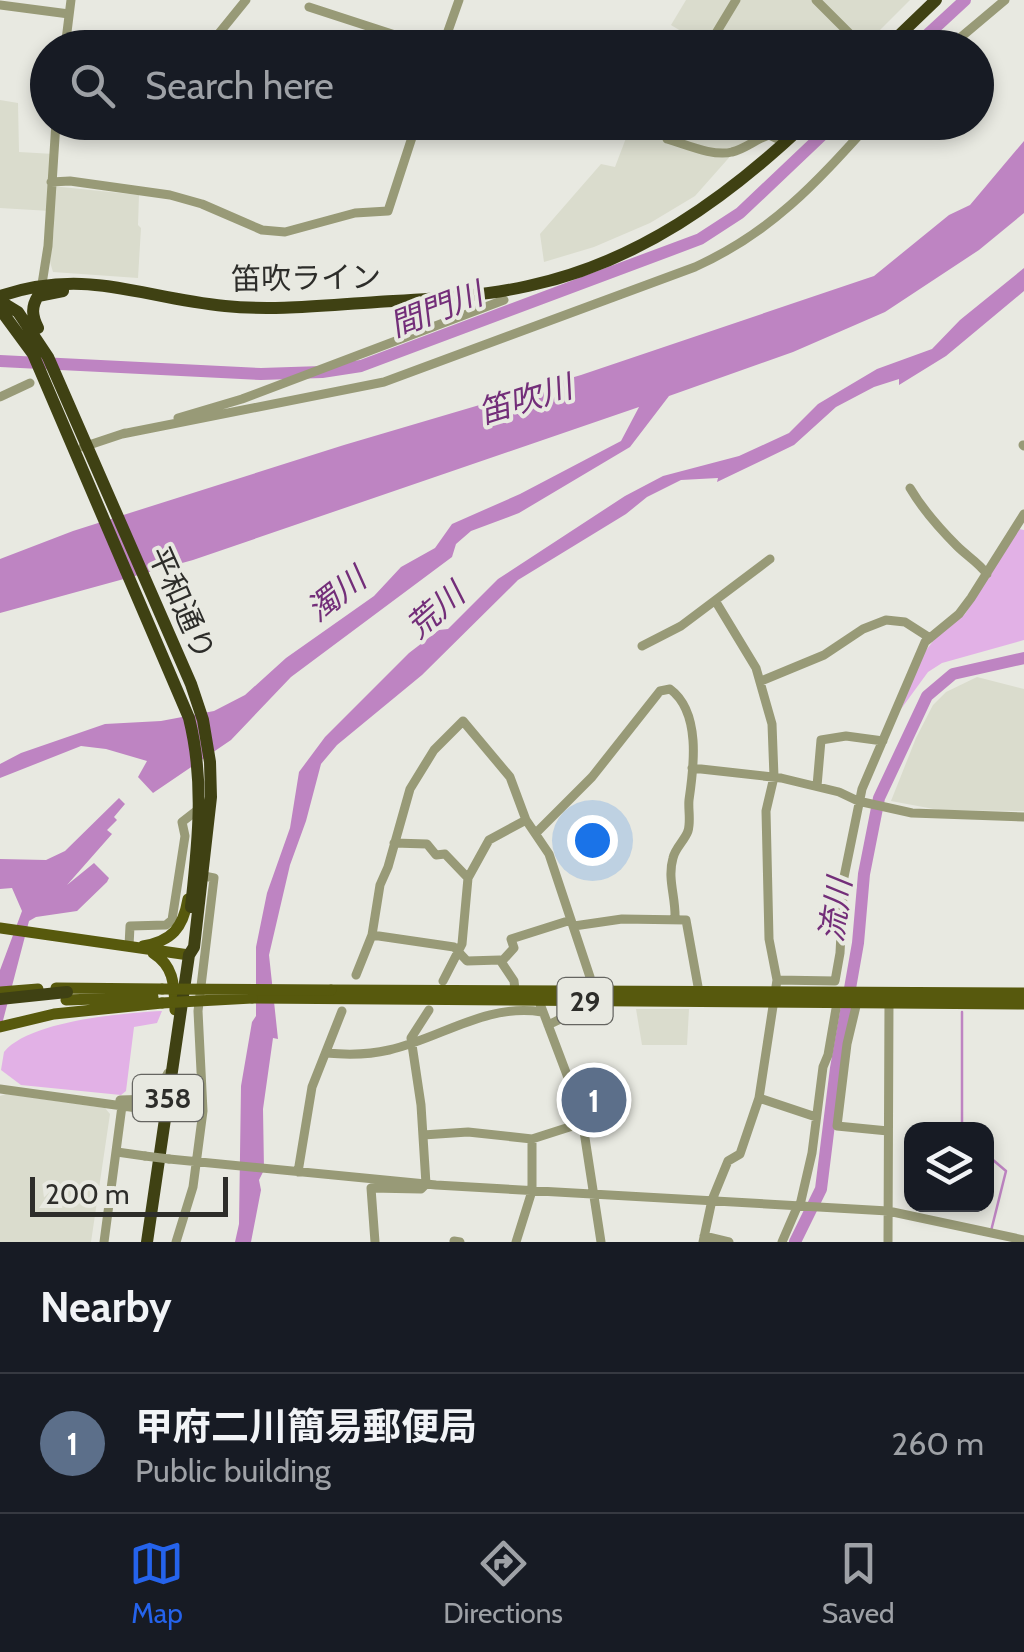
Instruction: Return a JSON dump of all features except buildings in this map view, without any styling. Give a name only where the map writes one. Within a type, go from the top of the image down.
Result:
[{"type":"highway","points":[[905,30],[936,0]]},
{"type":"highway","name":"笛吹ライン","points":[[0,302],[42,284],[97,283],[241,308],[422,300],[530,286],[649,242],[708,206],[786,142]]},
{"type":"highway","points":[[42,353],[42,334],[33,318],[33,304],[38,296],[52,291],[84,290],[170,298]]},
{"type":"highway","name":"平和通り","points":[[0,302],[42,353],[81,453],[203,720],[212,780],[204,876],[148,1242]]},
{"type":"highway","name":"平和通り","points":[[170,653],[192,731],[200,801],[186,946],[189,955]]},
{"type":"highway","points":[[9,1000],[66,996]]},
{"type":"main road","points":[[129,946],[154,944],[176,932],[184,916],[198,848]]},
{"type":"main road","points":[[4,931],[189,955]]},
{"type":"main road","points":[[129,946],[152,952],[170,968],[176,1044]]},
{"type":"main road","name":"29","points":[[0,992],[9,1000],[95,987],[162,997],[515,990],[588,996],[775,992]]},
{"type":"main road","name":"29","points":[[66,996],[252,998],[330,994],[540,1007],[588,996],[699,992],[775,992],[846,998],[1024,994]]},
{"type":"main road","points":[[4,1026],[162,997]]},
{"type":"main road","name":"29","points":[[889,997],[1024,1004]]},
{"type":"street","points":[[67,30],[71,0]]},
{"type":"street","points":[[221,30],[246,0]]},
{"type":"street","points":[[446,30],[458,0]]},
{"type":"street","points":[[718,30],[736,0]]},
{"type":"street","points":[[816,0],[846,30]]},
{"type":"street","points":[[970,30],[1006,0]]},
{"type":"street","points":[[0,5],[69,14]]},
{"type":"street","points":[[309,7],[382,30]]},
{"type":"street","points":[[42,284],[54,140]]},
{"type":"street","points":[[51,182],[70,181],[170,195],[202,204],[247,226],[285,232],[355,213],[388,211],[411,140]]},
{"type":"street","points":[[671,140],[721,153],[734,152],[753,140]]},
{"type":"street","points":[[781,140],[786,142]]},
{"type":"street","points":[[122,434],[384,382],[695,268],[732,250],[776,220],[854,140]]},
{"type":"street","points":[[81,453],[122,434],[280,385],[504,300]]},
{"type":"street","points":[[0,397],[30,383]]},
{"type":"street","points":[[910,488],[926,514],[987,574]]},
{"type":"street","points":[[775,992],[835,981],[844,877],[858,801],[925,642],[958,614],[1024,514]]},
{"type":"street","points":[[642,646],[682,626],[770,559]]},
{"type":"street","points":[[716,602],[748,650],[761,681],[774,737],[774,777],[766,811],[769,939],[775,992],[760,1098],[740,1154],[728,1161],[712,1200],[703,1239],[729,1242]]},
{"type":"street","points":[[761,681],[824,654],[863,629],[886,620],[905,622],[930,638]]},
{"type":"street","points":[[536,833],[592,777],[620,745],[638,716],[665,688],[676,694],[687,712],[692,768],[689,830],[673,856],[670,885],[676,893],[675,919]]},
{"type":"street","points":[[356,974],[372,936],[380,885],[410,790],[421,767],[463,721],[506,771],[526,820],[549,854],[590,977],[588,996],[579,1010],[548,1025]]},
{"type":"street","points":[[817,786],[822,740],[846,736],[883,741]]},
{"type":"street","points":[[692,768],[774,777],[840,792],[885,808],[937,815],[1024,816]]},
{"type":"street","points":[[129,946],[130,926],[166,925],[172,920],[184,836],[182,822],[200,801]]},
{"type":"street","points":[[443,981],[458,951],[468,878],[489,840],[526,820]]},
{"type":"street","points":[[394,843],[426,844],[436,855],[445,854],[468,878]]},
{"type":"street","points":[[176,1242],[199,1162],[203,1111],[198,1011],[214,883],[214,878],[204,876]]},
{"type":"street","points":[[372,936],[448,945],[467,961],[502,961],[514,948],[512,939],[572,923],[686,920],[699,992]]},
{"type":"street","points":[[502,961],[515,990]]},
{"type":"street","points":[[888,1242],[889,997]]},
{"type":"street","points":[[782,1242],[799,1205],[822,1066],[846,998]]},
{"type":"street","points":[[846,998],[847,1044],[837,1126],[888,1131]]},
{"type":"street","points":[[326,1053],[368,1054],[480,1016],[540,1007],[581,1112],[601,1242]]},
{"type":"street","points":[[426,1184],[412,1042],[429,1010],[436,1031]]},
{"type":"street","points":[[295,1172],[312,1086],[342,1011]]},
{"type":"street","points":[[103,1103],[154,1099],[174,1060]]},
{"type":"street","points":[[0,1089],[166,1112]]},
{"type":"street","points":[[760,1098],[816,1118]]},
{"type":"street","points":[[104,1242],[122,1106]]},
{"type":"street","points":[[423,1136],[468,1132],[532,1139],[582,1123]]},
{"type":"street","points":[[516,1242],[532,1191],[532,1139]]},
{"type":"street","points":[[116,1152],[426,1184],[888,1211],[1024,1240]]},
{"type":"street","points":[[375,1242],[371,1188],[421,1188],[426,1184]]},
{"type":"shaded area","points":[[686,0],[910,0],[880,30],[679,30],[671,25]]},
{"type":"shaded area","points":[[0,100],[18,103],[19,152],[54,154],[52,186],[139,195],[138,278],[53,272],[52,188],[50,211],[0,208]]},
{"type":"shaded area","points":[[625,140],[759,140],[734,152],[695,196],[650,223],[594,247],[544,262],[540,234],[601,164],[615,167]]},
{"type":"shaded area","points":[[1019,529],[1024,530],[1024,640],[942,663],[928,672],[901,709],[923,654],[937,636],[965,614]]},
{"type":"shaded area","points":[[977,677],[1024,689],[1024,811],[939,810],[891,801],[933,705],[946,692]]},
{"type":"shaded area","points":[[636,1009],[689,1009],[687,1045],[642,1045]]},
{"type":"shaded area","points":[[162,1011],[157,1023],[134,1027],[126,1091],[121,1095],[21,1085],[1,1070],[4,1052],[34,1033],[77,1021]]},
{"type":"shaded area","points":[[0,1096],[105,1108],[110,1114],[91,1242],[0,1242]]},
{"type":"water","name":"笛吹川","points":[[1024,141],[1024,213],[979,250],[885,312],[793,352],[669,396],[630,447],[519,513],[471,531],[456,544],[452,557],[291,677],[231,740],[153,793],[138,777],[147,761],[81,746],[0,778],[0,764],[21,753],[105,724],[161,721],[214,711],[245,695],[286,658],[374,596],[401,567],[435,548],[452,524],[520,494],[621,441],[639,407],[193,560],[0,613],[0,559],[73,531],[581,375],[874,276],[949,215],[970,205]]},
{"type":"water","points":[[1024,268],[1024,291],[946,356],[899,385],[899,379],[874,387],[836,407],[794,445],[717,482],[718,478],[681,480],[647,497],[518,580],[422,675],[337,745],[321,764],[290,865],[269,955],[278,1039],[273,1038],[263,1109],[264,1170],[259,1180],[261,1190],[251,1242],[235,1242],[239,1224],[241,1086],[256,1016],[256,947],[267,893],[290,828],[299,772],[325,737],[409,653],[439,630],[448,629],[498,579],[625,496],[663,476],[739,456],[789,433],[818,404],[877,369],[932,349],[960,320]]},
{"type":"water","points":[[119,798],[125,804],[107,830],[112,834],[67,885],[94,863],[109,878],[107,882],[77,911],[29,921],[0,1032],[0,970],[22,911],[12,888],[0,889],[0,859],[46,860],[65,851]]},
{"type":"waterway","name":"間門川","points":[[932,30],[965,0]]},
{"type":"waterway","name":"間門川","points":[[0,361],[261,374],[361,366],[700,239],[740,213],[817,140]]},
{"type":"waterway","name":"流川","points":[[795,1242],[821,1189],[836,1068],[858,943],[864,874],[879,798],[927,696],[953,674],[1024,658]]},
{"type":"waterway","points":[[962,1012],[962,1122]]},
{"type":"waterway","points":[[991,1231],[1006,1171],[994,1161]]},
{"type":"place","name":"甲府二川簡易郵便局","points":[[594,1100]]},
{"type":"water label","name":"濁川","points":[[336,594]]},
{"type":"water label","name":"荒川","points":[[435,610]]}]
